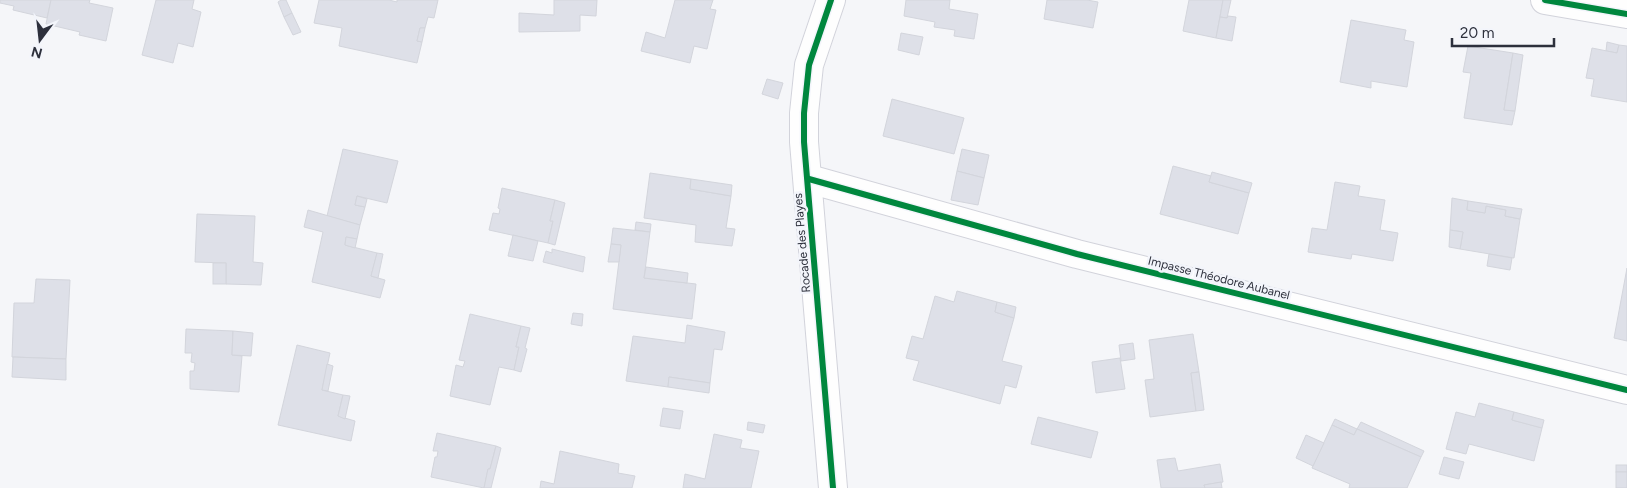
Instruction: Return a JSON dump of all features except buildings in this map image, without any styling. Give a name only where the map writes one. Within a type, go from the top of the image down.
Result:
[{"type":"street","name":"Rocade des Playes","points":[[831,0],[810,65],[804,113],[804,142],[833,488]]},
{"type":"street","points":[[1545,0],[1627,14]]},
{"type":"street","name":"Impasse Théodore Aubanel","points":[[808,179],[1077,254],[1627,390]]},
{"type":"cycle path","points":[[831,0],[809,65],[804,113],[804,142],[833,488]]},
{"type":"cycle path","points":[[1545,0],[1627,14]]},
{"type":"cycle path","points":[[809,179],[1077,254],[1627,390]]}]
